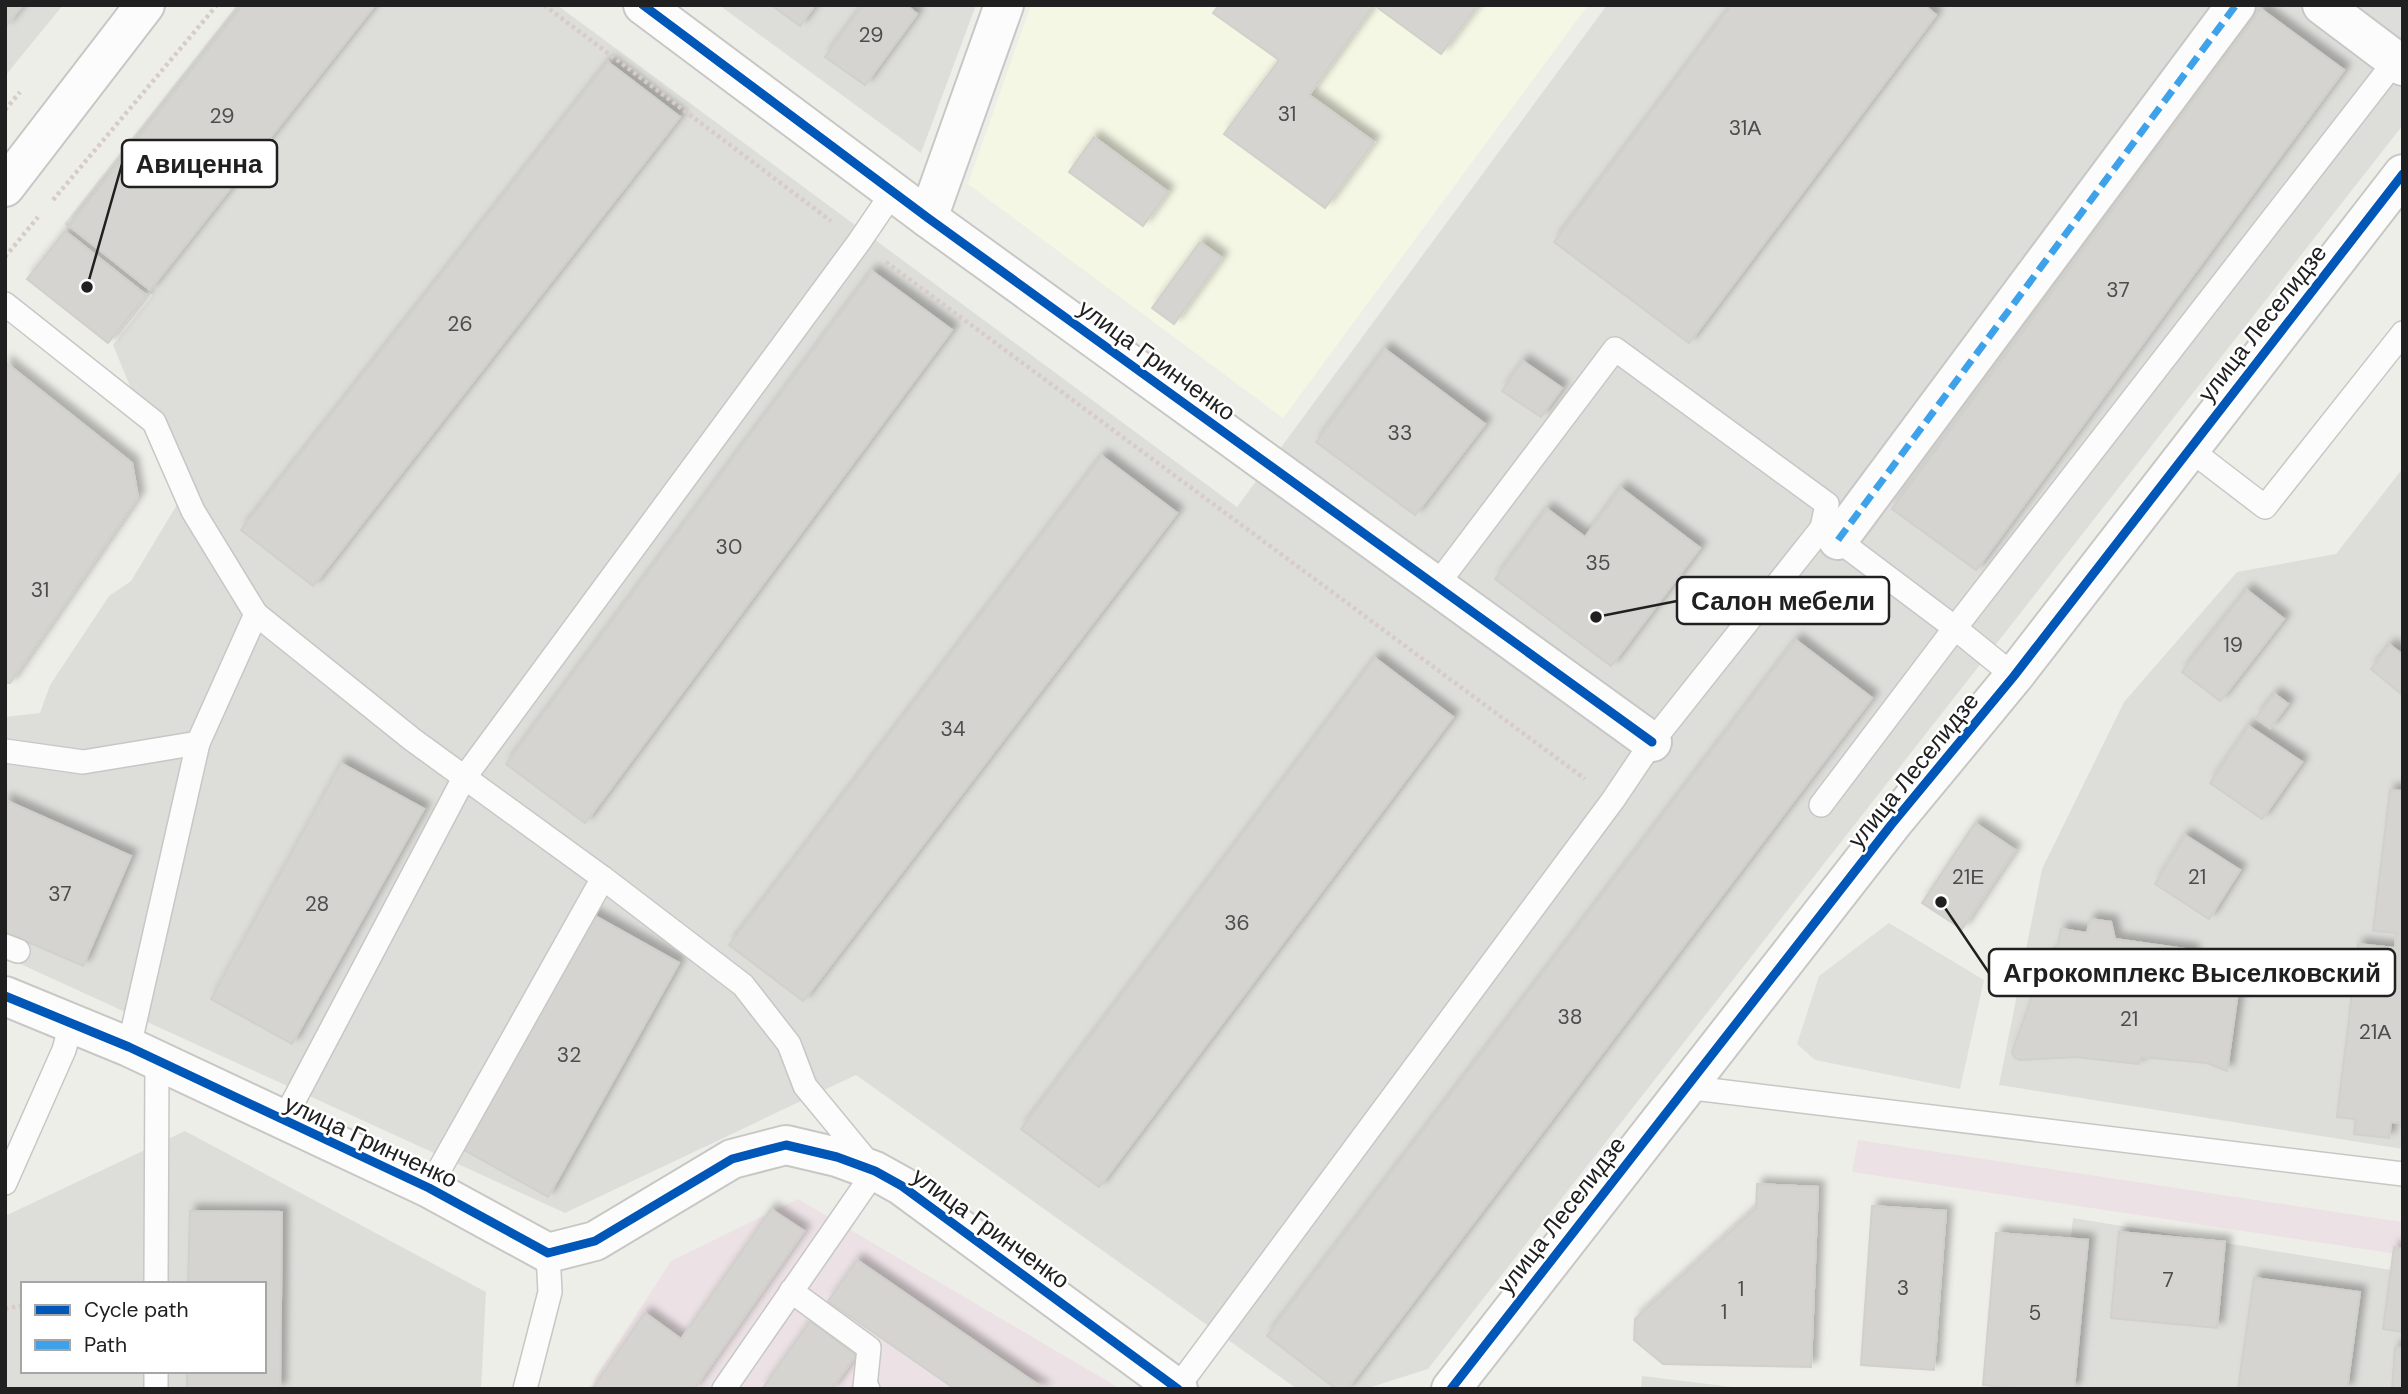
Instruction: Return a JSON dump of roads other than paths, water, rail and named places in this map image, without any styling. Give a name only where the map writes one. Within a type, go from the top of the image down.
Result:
[{"type":"street","points":[[5,187],[145,5]]},
{"type":"street","name":"улица Гринченко","points":[[643,5],[928,218],[1652,742]]},
{"type":"street","points":[[928,218],[1004,5]]},
{"type":"street","points":[[1830,534],[2236,5]]},
{"type":"street","points":[[2322,5],[2399,63]]},
{"type":"street","name":"улица Леселидзе","points":[[1451,1389],[1891,825],[2014,676],[2188,448],[2403,174]]},
{"type":"street","name":"улица Гринченко","points":[[5,996],[143,1054],[429,1188],[548,1253],[595,1241],[732,1159],[786,1145],[837,1157],[875,1171],[902,1186],[1177,1388]]},
{"type":"lane","points":[[1821,806],[1955,628],[2399,63]]},
{"type":"lane","points":[[283,1121],[464,778],[859,242],[893,192]]},
{"type":"lane","points":[[5,304],[154,422],[193,511],[256,614],[413,740],[603,878],[743,985],[789,1044],[805,1086],[875,1171],[724,1389]]},
{"type":"lane","points":[[2188,448],[2265,508],[2403,332]]},
{"type":"lane","points":[[1177,1388],[1613,800],[1652,742],[1830,534],[1827,504],[1615,349],[1436,586]]},
{"type":"lane","points":[[1830,534],[2014,676]]},
{"type":"lane","points":[[156,1282],[143,1054],[198,743],[256,614]]},
{"type":"lane","points":[[5,751],[83,762],[198,743]]},
{"type":"lane","points":[[429,1188],[603,878]]},
{"type":"lane","points":[[5,1183],[64,1050],[71,1024]]},
{"type":"lane","points":[[1685,1087],[2403,1174]]},
{"type":"lane","points":[[525,1389],[550,1292],[548,1253]]},
{"type":"lane","points":[[791,1291],[869,1348],[865,1387],[868,1389]]},
{"type":"place","name":"Авиценна","points":[[87,287]]},
{"type":"place","name":"Салон мебели","points":[[1596,617]]},
{"type":"place","name":"Агрокомплекс Выселковский","points":[[1941,902]]}]
